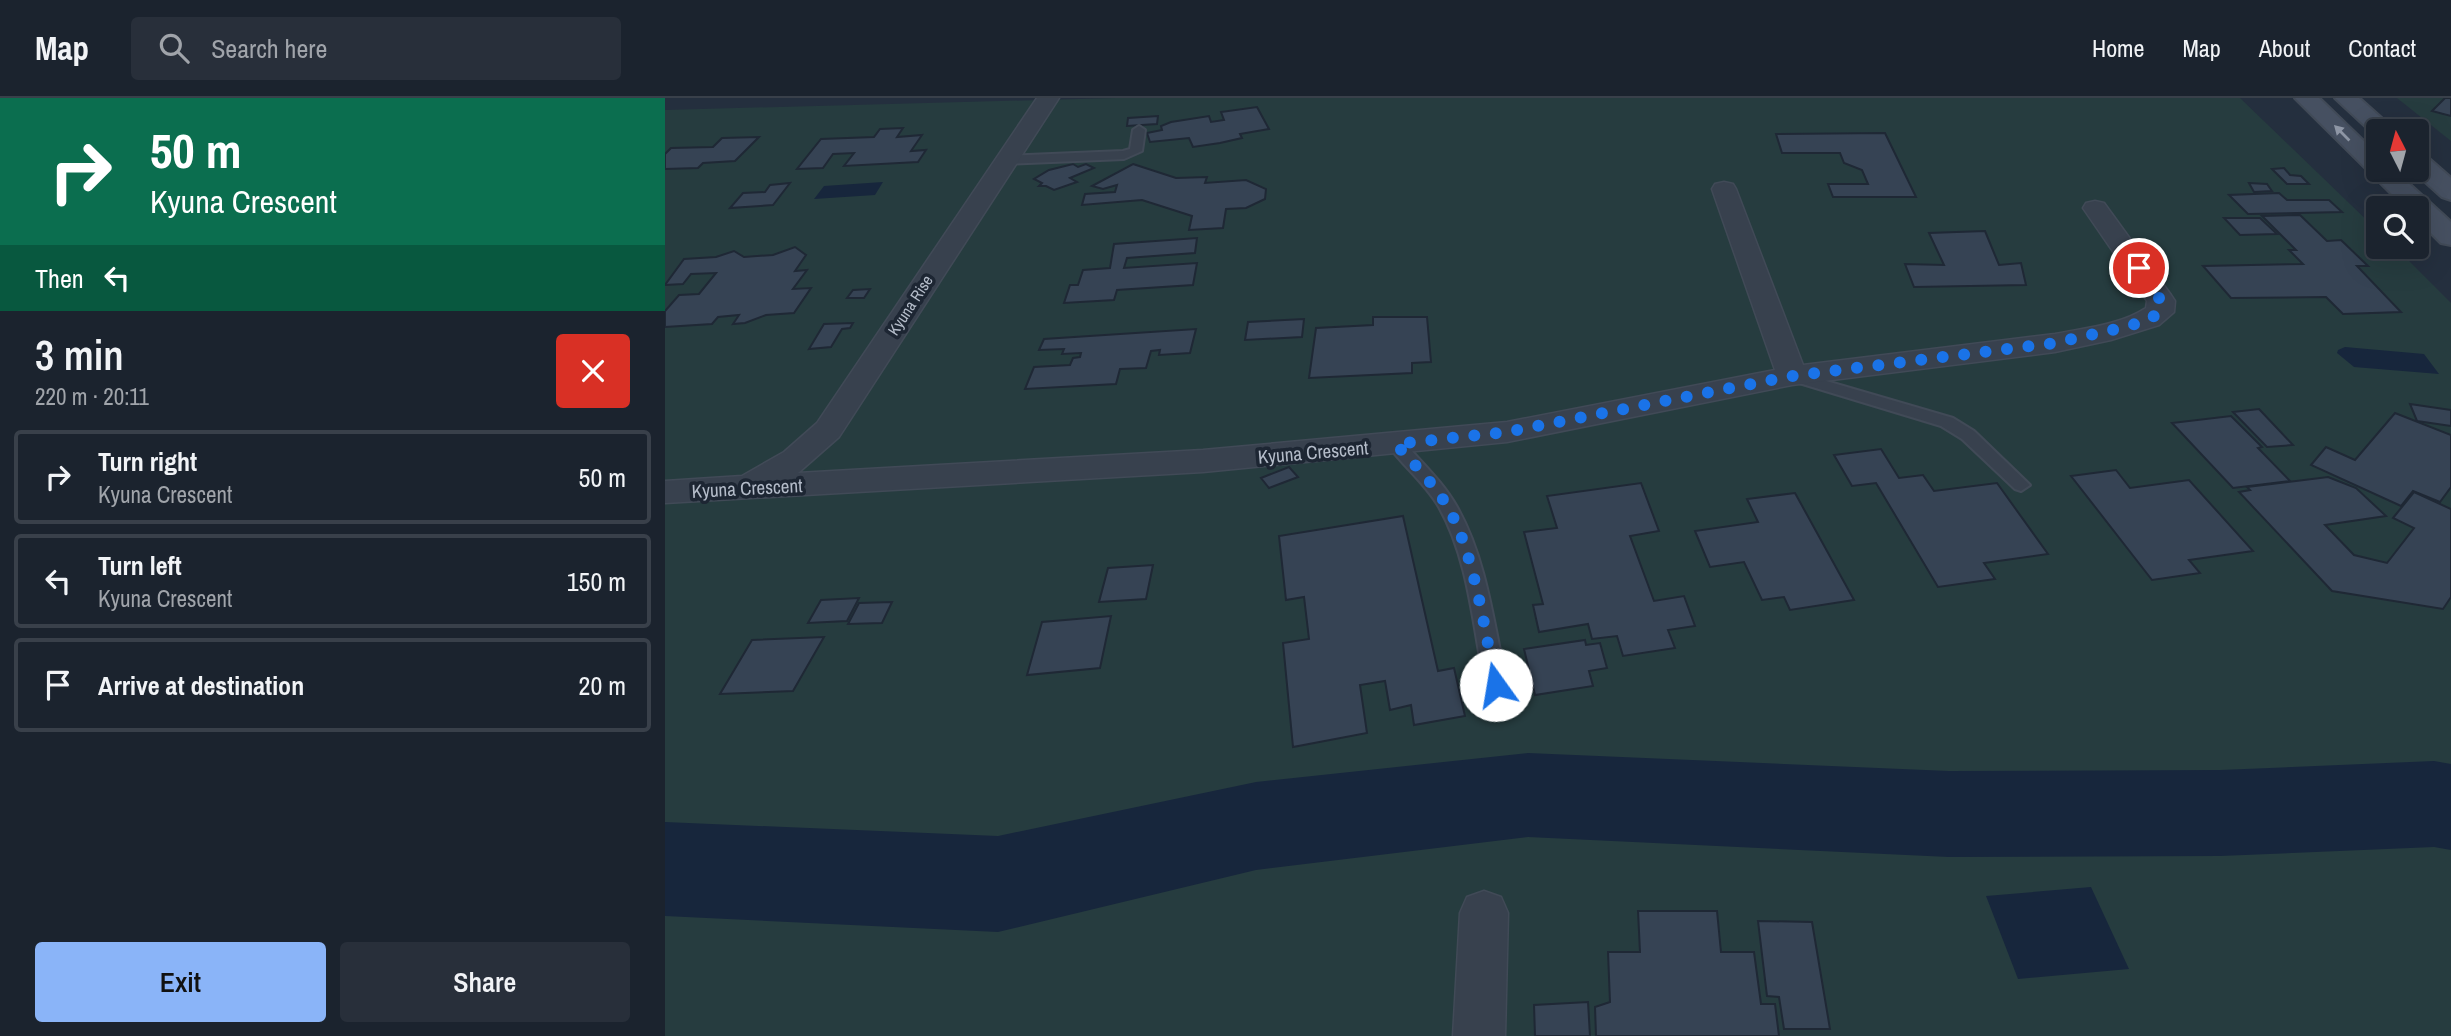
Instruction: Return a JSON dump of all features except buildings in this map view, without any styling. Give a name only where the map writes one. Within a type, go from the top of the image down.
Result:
[{"type":"main road","points":[[2306,98],[2366,156]]},
{"type":"main road","points":[[2346,98],[2370,119]]},
{"type":"main road","points":[[2429,172],[2451,192]]},
{"type":"main road","points":[[2393,182],[2451,237]]},
{"type":"street","name":"Kyuna Rise","points":[[747,489],[796,460],[828,430],[1048,98]]},
{"type":"street","points":[[1724,189],[1792,376]]},
{"type":"street","name":"Kyuna Crescent","points":[[665,492],[1203,461],[1507,432],[1792,376],[2023,348],[2101,334],[2149,320],[2159,312],[2161,301],[2095,208]]},
{"type":"street","points":[[1479,1036],[1484,913]]},
{"type":"lane","points":[[1005,160],[1124,155],[1136,151],[1139,130]]},
{"type":"lane","points":[[1792,376],[1947,422],[1968,435],[2021,485]]},
{"type":"lane","points":[[1396,444],[1429,482],[1453,516],[1467,557],[1496,685]]},
{"type":"green space","points":[[1115,98],[2240,98],[2366,219],[2366,259],[2407,259],[2451,303],[2451,1036],[665,1036],[665,110]]},
{"type":"green space","points":[[2397,98],[2451,98],[2451,141],[2429,123],[2429,119],[2423,119]]},
{"type":"water","points":[[883,182],[875,195],[814,199],[824,186]]},
{"type":"water","points":[[2345,347],[2424,354],[2439,374],[2354,367],[2337,353]]},
{"type":"water","points":[[2091,887],[2129,969],[2018,979],[1986,896]]},
{"type":"waterway","points":[[665,869],[998,884],[1256,826],[1528,795],[1949,814],[2220,813],[2434,804],[2451,807]]},
{"type":"route","points":[[1496,685],[1467,557],[1453,516],[1429,482],[1396,444],[1507,432],[1792,376],[2004,351],[2101,334],[2149,320],[2159,312],[2161,301],[2139,268]]}]
